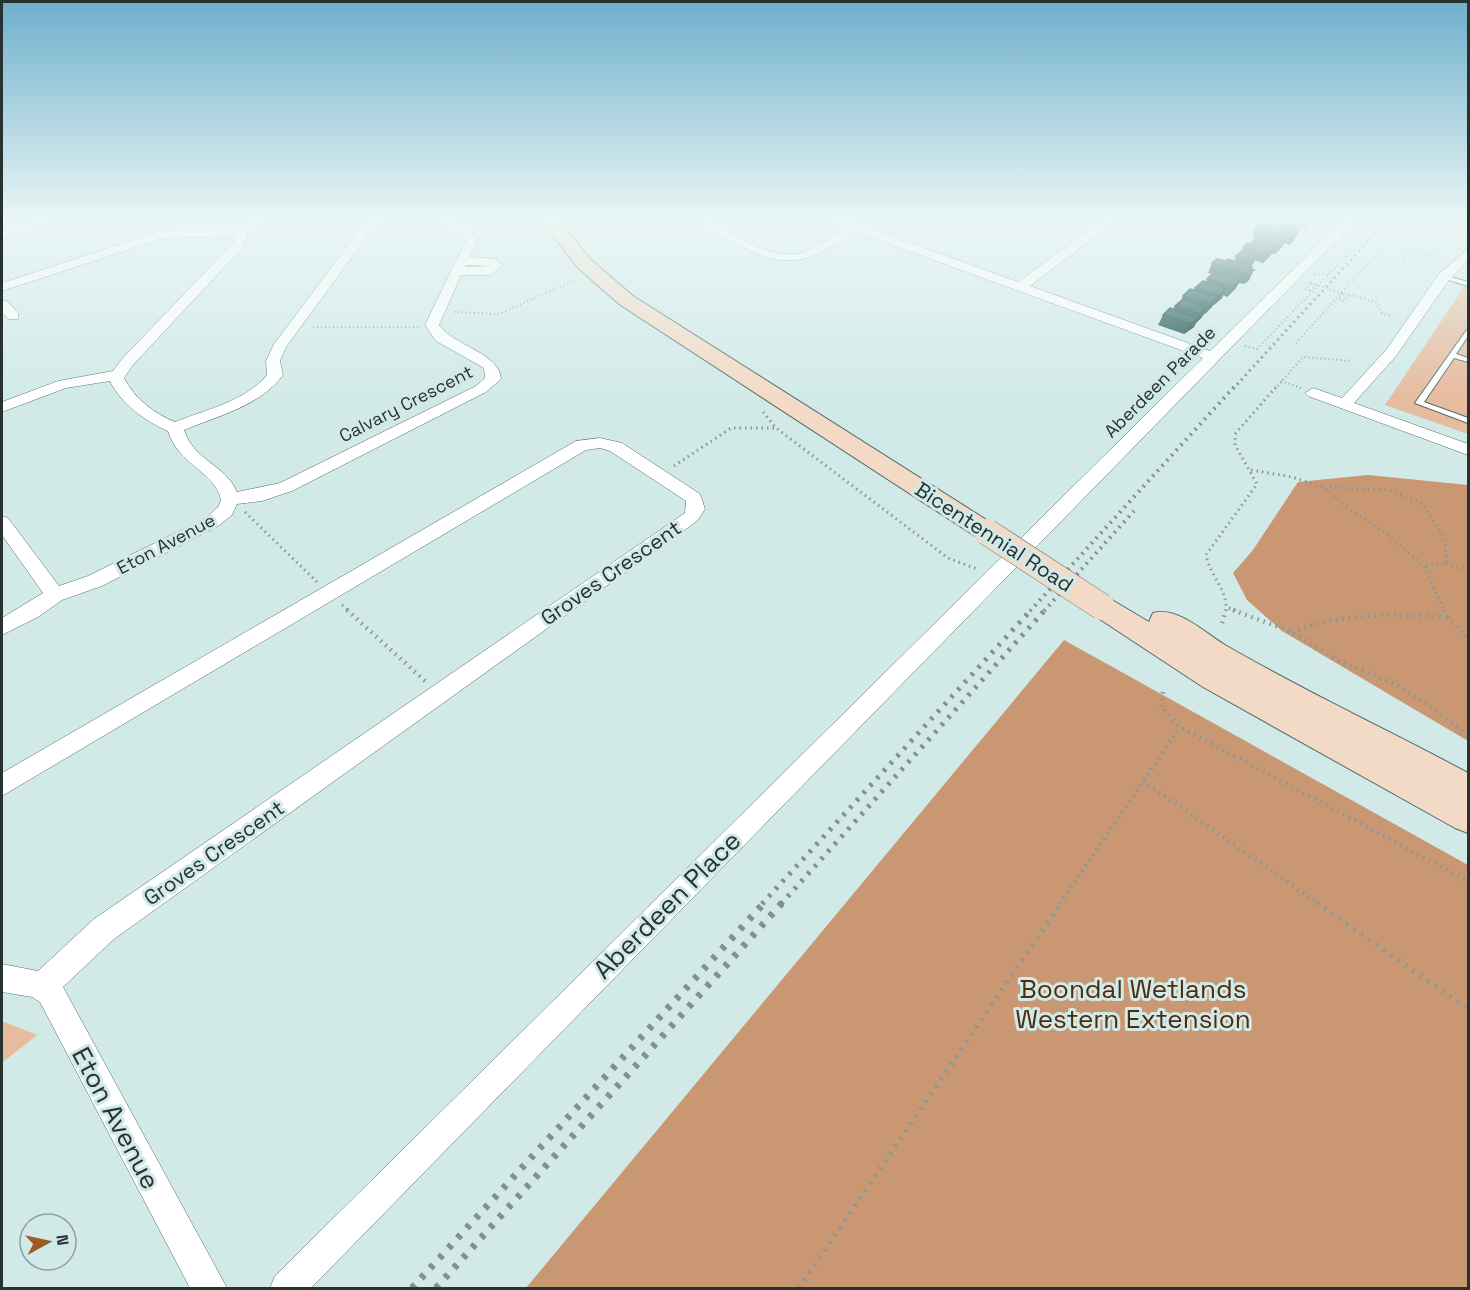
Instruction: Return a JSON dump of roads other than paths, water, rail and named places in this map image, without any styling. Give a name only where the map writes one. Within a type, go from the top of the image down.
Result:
[{"type":"main road","name":"Bicentennial Road","points":[[600,279],[626,300],[1108,599],[1214,678],[1468,817]]},
{"type":"main road","name":"Bicentennial Road","points":[[623,279],[993,526]]},
{"type":"main road","name":"Bicentennial Road","points":[[1108,599],[1216,654],[1468,790]]},
{"type":"street","points":[[2,287],[26,279]]},
{"type":"street","points":[[2,407],[63,384],[117,375],[206,279]]},
{"type":"street","points":[[117,375],[121,388],[152,418],[175,428],[268,385],[275,375],[275,355],[330,279]]},
{"type":"street","name":"Calvary Crescent","points":[[231,499],[262,495],[286,487],[489,384],[495,374],[493,370],[441,338],[434,319],[453,279]]},
{"type":"street","points":[[998,279],[1213,357]]},
{"type":"street","points":[[1020,287],[1031,279]]},
{"type":"street","name":"Aberdeen Parade","points":[[1047,522],[1291,279]]},
{"type":"street","points":[[1344,405],[1391,353],[1442,279]]},
{"type":"street","points":[[2,304],[13,316]]},
{"type":"street","points":[[1313,393],[1468,450]]},
{"type":"street","name":"Eton Avenue","points":[[2,627],[55,595],[95,581],[212,522],[226,510],[231,499],[228,488],[182,446],[175,428]]},
{"type":"street","name":"Groves Crescent","points":[[2,785],[575,448],[590,444],[608,444],[660,474],[694,498],[696,509],[691,517],[104,929],[43,986]]},
{"type":"street","points":[[2,522],[55,595]]},
{"type":"street","name":"Aberdeen Place","points":[[287,1288],[1047,522]]},
{"type":"street","points":[[2,978],[43,986]]},
{"type":"street","name":"Eton Avenue","points":[[43,986],[56,1003],[208,1288]]},
{"type":"lane","points":[[1452,279],[1468,284]]},
{"type":"lane","points":[[1468,332],[1419,403],[1468,421]]},
{"type":"lane","points":[[1452,355],[1468,360]]},
{"type":"railway","points":[[1233,389],[1333,279]]},
{"type":"railway","points":[[1030,611],[1234,387]]},
{"type":"railway","points":[[1044,611],[1134,511]]},
{"type":"railway","points":[[762,904],[1031,610]]},
{"type":"railway","points":[[781,904],[1045,610]]},
{"type":"railway","points":[[412,1288],[764,903]]},
{"type":"railway","points":[[436,1288],[782,903]]},
{"type":"park label","name":"Boondal Wetlands Western Extension","points":[[1133,1004]]}]
